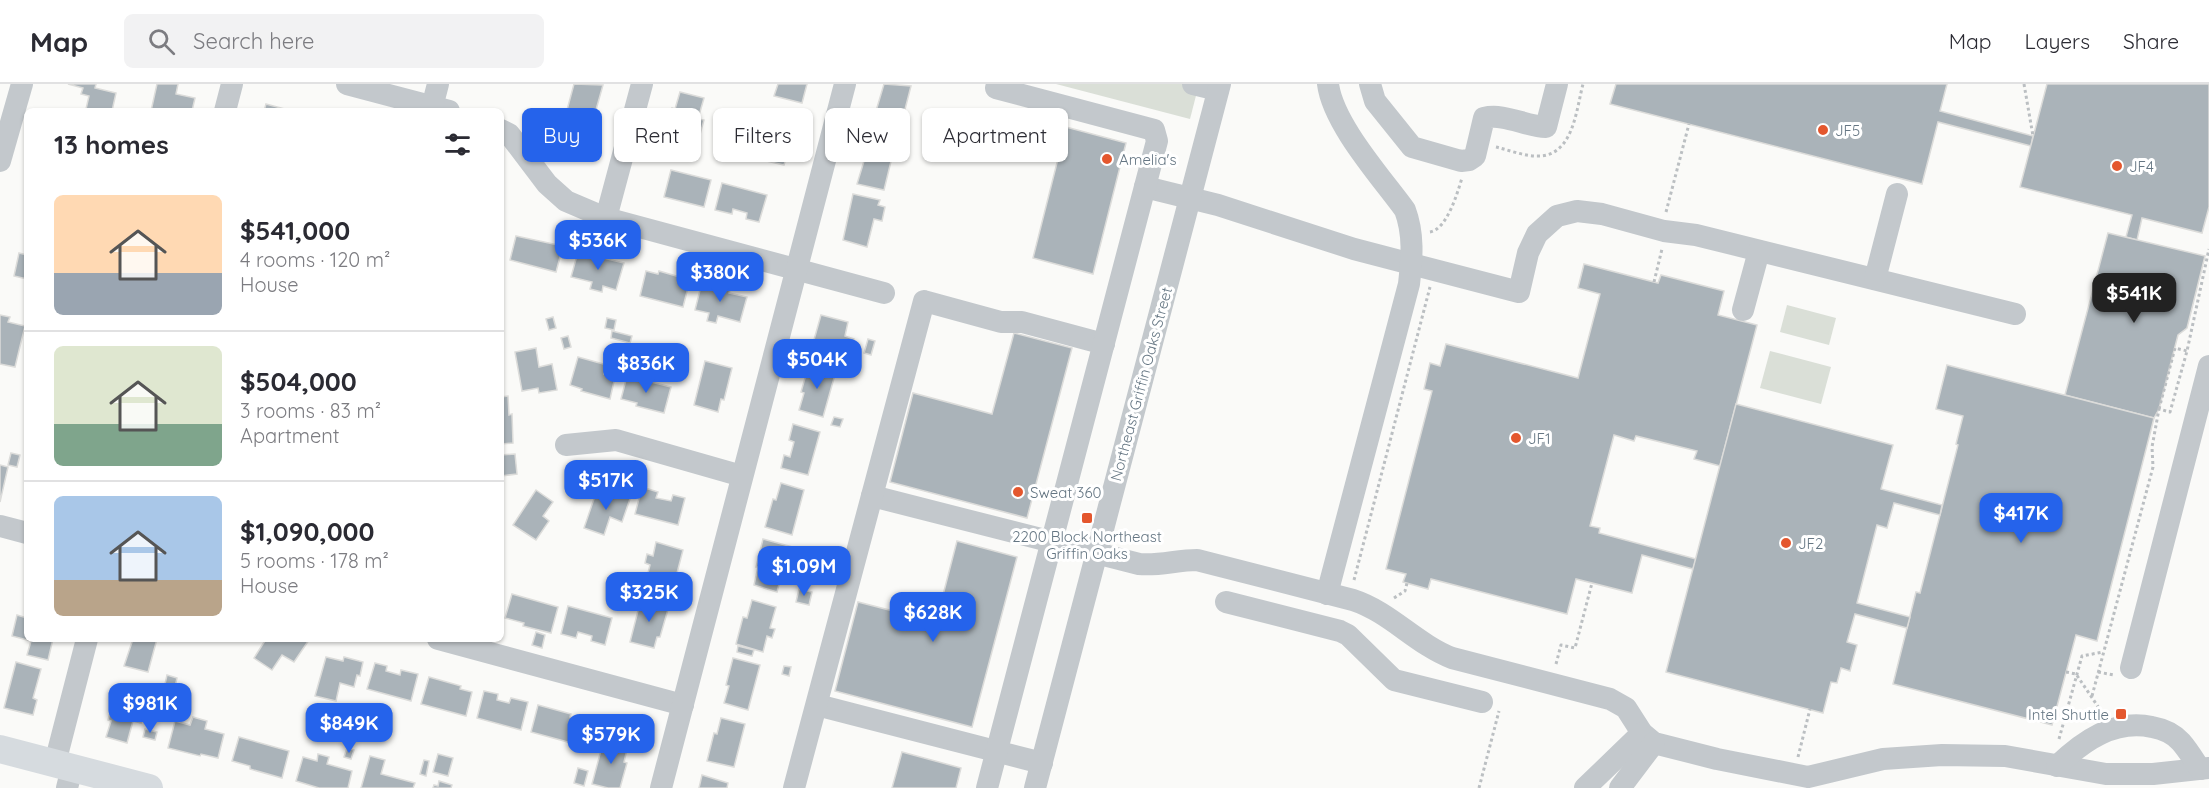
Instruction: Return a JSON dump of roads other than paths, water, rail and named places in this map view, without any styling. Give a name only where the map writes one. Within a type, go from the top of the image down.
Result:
[{"type":"main road","points":[[0,749],[65,773],[149,788]]},
{"type":"street","points":[[0,161],[22,84]]},
{"type":"street","points":[[226,108],[232,84]]},
{"type":"street","points":[[347,84],[433,108]]},
{"type":"street","points":[[437,108],[438,84]]},
{"type":"street","points":[[606,218],[642,84]]},
{"type":"street","points":[[661,788],[845,84]]},
{"type":"street","points":[[1193,84],[1219,87]]},
{"type":"street","points":[[1327,594],[1406,296],[1412,264],[1411,231],[1405,210],[1348,131],[1333,106],[1328,84]]},
{"type":"street","points":[[1370,84],[1375,101],[1412,147],[1461,161],[1475,156],[1493,118],[1546,127],[1557,84]]},
{"type":"street","name":"Northeast Griffin Oaks Street","points":[[1035,788],[1219,87]]},
{"type":"street","points":[[987,788],[1157,141],[1154,130],[996,88]]},
{"type":"street","points":[[504,132],[547,183],[566,201],[606,218],[884,293]]},
{"type":"street","points":[[1145,186],[1218,205],[1354,249],[1519,292],[1528,253],[1537,234],[1557,216],[1577,211],[1602,214],[1665,231],[1696,235],[2015,314]]},
{"type":"street","points":[[1875,279],[1898,194]]},
{"type":"street","points":[[1743,310],[1759,251]]},
{"type":"street","points":[[794,788],[924,301],[1001,322],[1022,322],[1104,344]]},
{"type":"street","points":[[2132,668],[2209,366]]},
{"type":"street","points":[[566,445],[616,440],[742,476]]},
{"type":"street","points":[[872,496],[1051,543],[1150,565],[1197,560],[1365,604],[1428,648],[1452,658],[1610,699],[1626,708],[1648,738],[1727,761],[1808,777],[1883,759],[1942,755],[2057,757],[2116,774],[2153,774],[2205,769]]},
{"type":"street","points":[[0,526],[24,532]]},
{"type":"street","points":[[1226,602],[1340,631],[1348,635],[1394,680],[1491,705]]},
{"type":"street","points":[[65,773],[87,642]]},
{"type":"street","points":[[449,642],[683,705]]},
{"type":"street","points":[[817,705],[1042,763]]},
{"type":"street","points":[[2057,757],[2111,728],[2140,724],[2164,729],[2181,741],[2205,769]]},
{"type":"street","points":[[1586,788],[1648,738]]},
{"type":"street","points":[[1620,788],[1648,738]]},
{"type":"place","name":"JF5","points":[[1823,130]]},
{"type":"place","name":"Amelia's","points":[[1107,159]]},
{"type":"place","name":"JF4","points":[[2117,166]]},
{"type":"place","name":"JF1","points":[[1516,438]]},
{"type":"place","name":"Sweat 360","points":[[1018,492]]},
{"type":"place","name":"2200 Block Northeast Griffin Oaks","points":[[1087,518]]},
{"type":"place","name":"JF2","points":[[1786,543]]},
{"type":"place","name":"Intel Shuttle","points":[[2121,714]]}]
